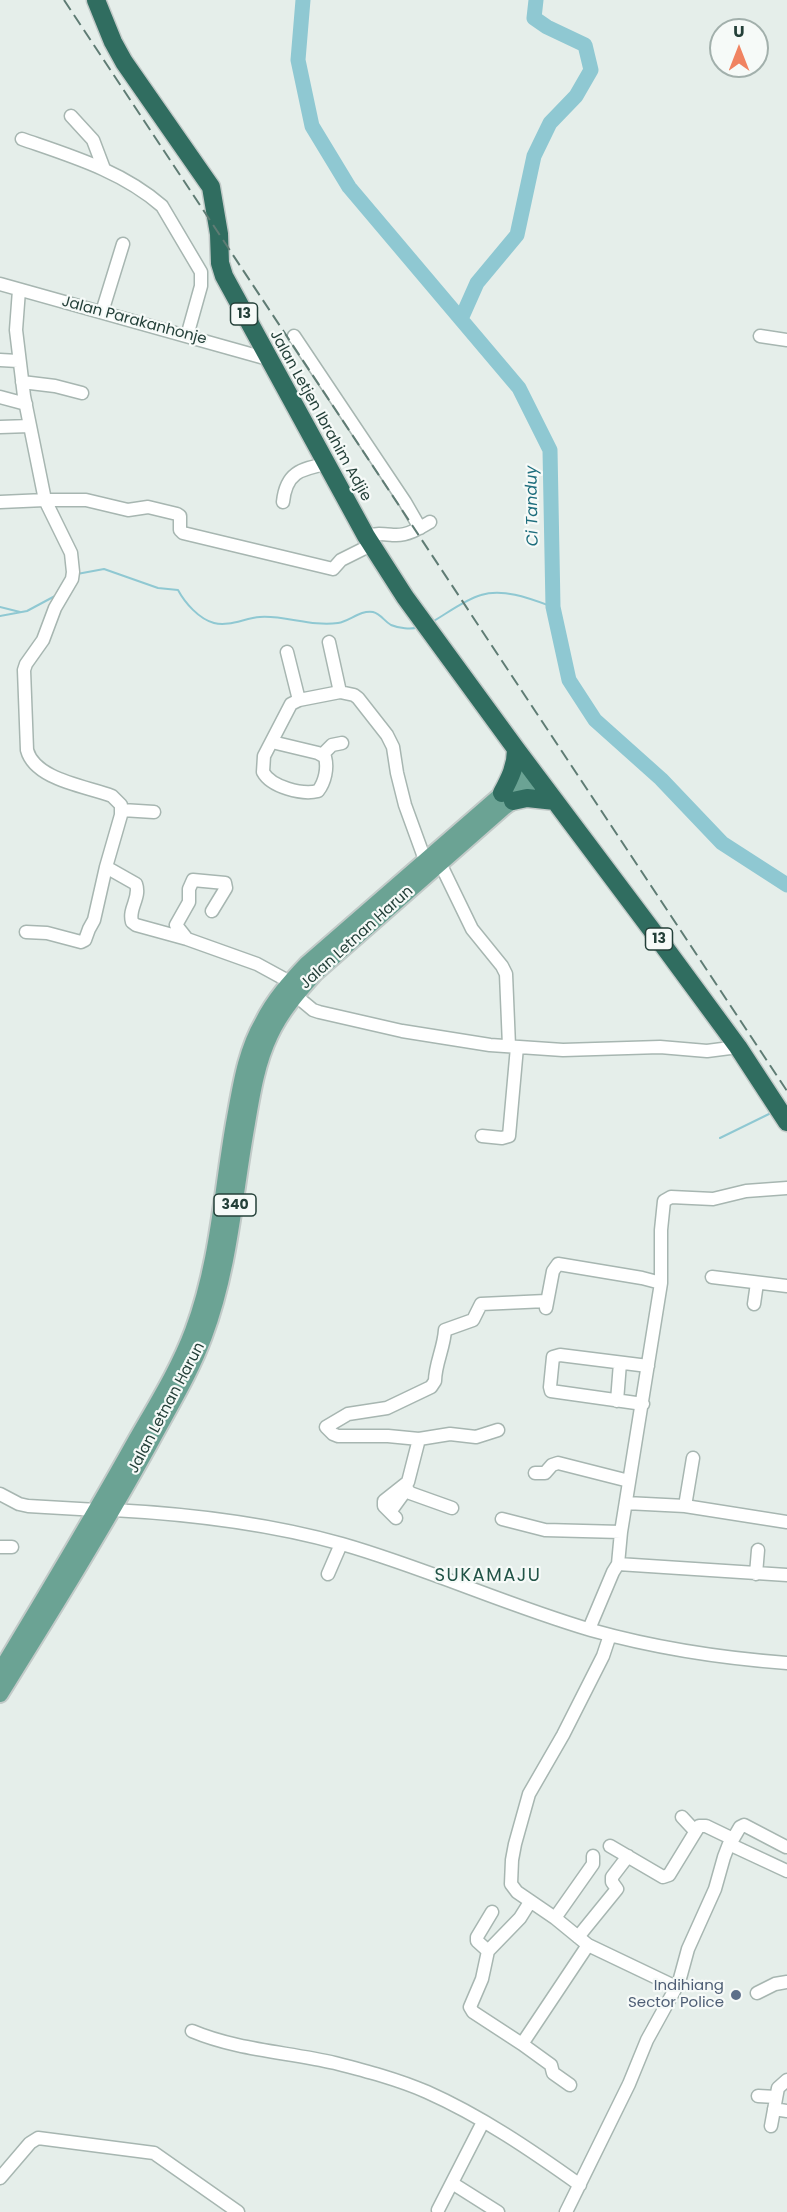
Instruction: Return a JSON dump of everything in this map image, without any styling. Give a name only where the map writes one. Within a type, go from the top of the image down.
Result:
[{"type":"highway","name":"Jalan Letjen Ibrahim Adjie","points":[[96,0],[124,62],[211,187],[219,234],[220,263],[224,276],[368,541],[516,749]]},
{"type":"highway","name":"13","points":[[516,749],[738,1047],[781,1112]]},
{"type":"highway","points":[[516,749],[516,759],[507,797],[555,801]]},
{"type":"main road","name":"Jalan Letnan Harun","points":[[0,1694],[105,1510],[190,1370],[194,1345],[218,1296],[226,1260],[242,1152],[261,1057],[292,988],[315,973],[337,946],[535,775]]},
{"type":"main road","name":"Jalan Letnan Harun","points":[[0,1672],[105,1510]]},
{"type":"street","points":[[71,116],[93,140],[104,169]]},
{"type":"street","points":[[22,139],[104,169],[153,198],[162,206],[201,272],[201,286],[188,336]]},
{"type":"street","points":[[102,312],[123,244]]},
{"type":"street","name":"Jalan Parakanhonje","points":[[0,284],[268,359]]},
{"type":"street","points":[[19,290],[16,330],[18,361],[30,426],[45,500],[71,553],[72,576],[55,608],[43,640],[26,664],[24,678],[27,750],[30,759],[40,770],[112,796],[118,801],[122,810],[94,920],[85,940],[81,942],[47,933],[26,932]]},
{"type":"street","points":[[0,502],[86,500],[128,510],[148,507],[180,516],[180,530],[183,532],[333,569],[377,532],[398,535],[425,525],[405,502],[294,336]]},
{"type":"street","points":[[760,336],[787,340]]},
{"type":"street","points":[[0,360],[18,361]]},
{"type":"street","points":[[22,382],[55,386],[82,393]]},
{"type":"street","points":[[0,397],[26,404]]},
{"type":"street","points":[[0,427],[30,426]]},
{"type":"street","points":[[282,502],[288,482],[294,474],[307,468],[326,464]]},
{"type":"street","points":[[328,642],[340,692]]},
{"type":"street","points":[[287,652],[299,700]]},
{"type":"street","points":[[272,742],[322,755],[327,763],[322,786],[318,791],[311,793],[270,782],[262,772],[262,761],[291,704],[299,700],[340,692],[354,695],[387,735],[393,747],[405,805],[433,862],[472,929],[506,974],[513,1046],[509,1136],[502,1138],[482,1136]]},
{"type":"street","points":[[322,755],[332,745],[342,743]]},
{"type":"street","points":[[122,810],[154,812]]},
{"type":"street","points":[[106,867],[136,884],[138,894],[131,913],[132,922],[136,925],[187,939],[258,964],[292,988],[313,1010],[319,1012],[402,1031],[513,1046],[602,1050],[660,1047],[707,1051],[738,1047]]},
{"type":"street","points":[[187,939],[176,925],[189,902],[189,889],[193,880],[220,882],[226,885],[212,911]]},
{"type":"street","points":[[589,1629],[618,1564],[621,1532],[661,1283],[662,1210],[667,1198],[679,1196],[713,1199],[746,1191],[787,1188]]},
{"type":"street","points":[[498,1430],[476,1437],[450,1434],[419,1439],[388,1436],[345,1437],[333,1434],[326,1427],[348,1414],[387,1408],[431,1387],[435,1382],[435,1370],[440,1359],[445,1330],[474,1320],[481,1304],[546,1306],[553,1271],[558,1264],[661,1283]]},
{"type":"street","points":[[712,1277],[787,1286]]},
{"type":"street","points":[[754,1304],[757,1283]]},
{"type":"street","points":[[643,1404],[554,1392],[550,1387],[553,1357],[556,1355],[648,1366]]},
{"type":"street","points":[[617,1401],[620,1363]]},
{"type":"street","points":[[393,1515],[411,1472],[419,1439]]},
{"type":"street","points":[[685,1506],[693,1458]]},
{"type":"street","points":[[535,1473],[545,1473],[552,1465],[558,1463],[629,1481]]},
{"type":"street","points":[[405,1488],[452,1508]]},
{"type":"street","points":[[0,1494],[28,1506],[210,1518],[264,1526],[341,1544],[387,1558],[537,1613],[610,1635],[669,1649],[787,1663]]},
{"type":"street","points":[[626,1503],[685,1506],[787,1522]]},
{"type":"street","points":[[502,1520],[545,1530],[621,1532]]},
{"type":"street","points":[[328,1574],[341,1544]]},
{"type":"street","points":[[756,1574],[758,1550]]},
{"type":"street","points":[[618,1564],[787,1575]]},
{"type":"street","points":[[610,1635],[603,1656],[563,1735],[534,1785],[514,1844],[512,1884],[517,1892],[555,1918],[588,1945],[676,1987]]},
{"type":"street","points":[[682,1817],[695,1831]]},
{"type":"street","points":[[566,2212],[629,2084],[647,2040],[676,1987],[688,1949],[715,1889],[723,1857],[740,1827],[744,1825],[786,1846]]},
{"type":"street","points":[[610,1846],[652,1873],[665,1877],[669,1875],[699,1826],[706,1826],[731,1842],[787,1871]]},
{"type":"street","points":[[555,1918],[593,1864],[593,1856]]},
{"type":"street","points":[[578,1937],[617,1889],[612,1878],[628,1856]]},
{"type":"street","points":[[530,1902],[520,1918],[488,1951],[471,2010],[551,2065],[553,2073],[570,2085]]},
{"type":"street","points":[[488,1951],[477,1941],[477,1937],[492,1912]]},
{"type":"street","points":[[522,2044],[588,1945]]},
{"type":"street","points":[[757,1993],[775,1984],[787,1982]]},
{"type":"street","points":[[192,2031],[223,2043],[333,2063],[390,2078],[428,2092],[530,2149],[580,2185]]},
{"type":"street","points":[[771,2126],[779,2106],[778,2088],[787,2080]]},
{"type":"street","points":[[758,2096],[779,2106]]},
{"type":"street","points":[[438,2210],[483,2122]]},
{"type":"street","points":[[0,2178],[30,2143],[38,2138],[137,2150],[154,2153],[170,2162],[238,2212]]},
{"type":"street","points":[[452,2183],[498,2212]]},
{"type":"waterway","name":"Ci Tanduy","points":[[303,0],[298,60],[312,126],[349,187],[519,388],[550,450],[553,607],[569,680],[595,720],[661,779],[722,843],[787,885]]},
{"type":"waterway","points":[[461,319],[477,283],[517,235],[534,156],[550,123],[576,96],[591,70],[585,45],[547,27],[534,18],[536,0]]},
{"type":"waterway","points":[[77,574],[104,569],[158,588],[178,590],[198,614],[208,621],[220,624],[269,617],[328,624],[373,612],[394,626],[418,627]]},
{"type":"waterway","points":[[58,591],[66,578]]},
{"type":"waterway","points":[[432,622],[469,600],[490,593],[517,595],[553,607]]},
{"type":"waterway","points":[[0,616],[27,611],[55,596]]},
{"type":"waterway","points":[[0,607],[20,612]]},
{"type":"waterway","points":[[720,1138],[771,1113]]},
{"type":"railway","points":[[64,0],[787,1091]]},
{"type":"place","name":"Indihiang Sector Police","points":[[736,1995]]},
{"type":"district","name":"SUKAMAJU","points":[[488,1576]]}]
